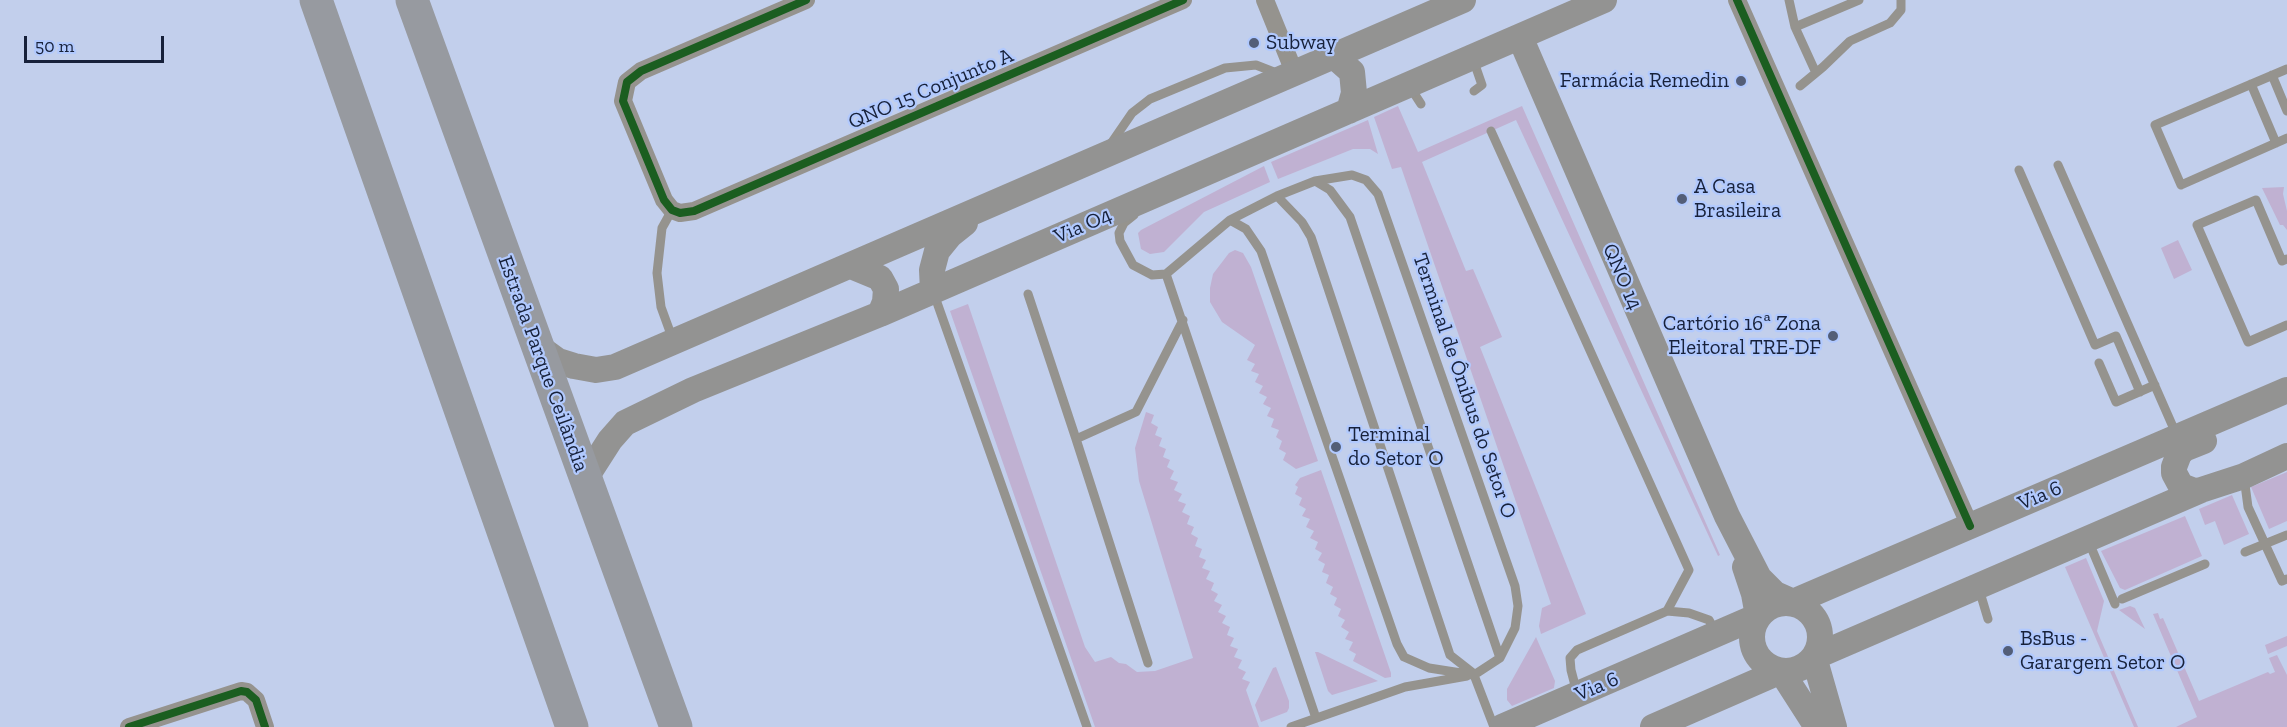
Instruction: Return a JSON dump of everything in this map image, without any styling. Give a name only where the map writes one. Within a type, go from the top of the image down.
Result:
[{"type":"highway","points":[[316,0],[572,727]]},
{"type":"highway","name":"Estrada Parque Ceilândia","points":[[412,0],[676,727]]},
{"type":"main road","points":[[536,345],[558,361],[574,366],[596,370],[615,367],[1463,0]]},
{"type":"main road","name":"Via O4","points":[[585,479],[610,440],[625,423],[693,390],[880,314],[1349,111],[1415,94],[1472,57],[1604,0]]},
{"type":"main road","name":"QNO 14","points":[[1520,37],[1727,516],[1759,578],[1775,594],[1793,602]]},
{"type":"main road","points":[[1335,57],[1352,72],[1354,93],[1349,111]]},
{"type":"main road","points":[[933,291],[932,270],[937,252],[950,235],[981,209]]},
{"type":"main road","points":[[851,266],[880,278],[885,289],[885,302],[880,314]]},
{"type":"main road","name":"Via 6","points":[[1793,602],[2287,390]]},
{"type":"main road","points":[[2201,490],[2187,489],[2177,480],[2174,467],[2179,454],[2184,449],[2287,406]]},
{"type":"main road","points":[[1653,727],[1781,671],[1805,666],[1814,657],[2201,490],[2244,476],[2287,456]]},
{"type":"main road","name":"QNO 14","points":[[1727,516],[1754,594],[1758,616]]},
{"type":"main road","points":[[1817,727],[1781,671],[1770,668],[1754,650],[1751,639],[1758,616],[1768,607],[1780,602],[1793,602],[1811,613],[1818,625],[1820,641],[1814,657],[1834,727]]},
{"type":"main road","name":"Via 6","points":[[1502,727],[1758,616]]},
{"type":"street","points":[[672,210],[664,200],[623,101],[627,82],[641,71],[807,0]]},
{"type":"street","name":"QNO 15 Conjunto A","points":[[672,210],[680,213],[694,211],[1183,0]]},
{"type":"street","points":[[1265,0],[1291,76]]},
{"type":"street","points":[[1737,0],[1970,526]]},
{"type":"street","points":[[138,726],[241,691],[247,692],[256,700],[265,727]]},
{"type":"lane","points":[[1789,0],[1795,27],[1816,73]]},
{"type":"lane","points":[[1795,27],[1858,0]]},
{"type":"lane","points":[[1800,86],[1850,41],[1890,23],[1901,10],[1901,0]]},
{"type":"lane","points":[[1472,57],[1482,85],[1474,91]]},
{"type":"lane","points":[[2287,69],[2156,125],[2181,185],[2287,138]]},
{"type":"lane","points":[[2271,75],[2287,111]]},
{"type":"lane","points":[[2251,84],[2276,143]]},
{"type":"lane","points":[[1491,130],[1689,570],[1667,611]]},
{"type":"lane","points":[[2058,165],[2178,438]]},
{"type":"lane","points":[[2019,170],[2095,345],[2116,336],[2140,392]]},
{"type":"lane","name":"Terminal de Ônibus do Setor O","points":[[1166,274],[1230,220],[1277,196],[1315,181],[1352,175],[1366,180],[1378,194],[1515,586],[1518,606],[1515,628],[1500,658]]},
{"type":"lane","points":[[1291,727],[1405,687],[1474,675],[1500,658],[1350,217],[1330,190],[1315,181]]},
{"type":"lane","points":[[1161,192],[1124,223],[1119,233],[1120,241],[1133,265],[1152,275],[1166,274],[1316,718]]},
{"type":"lane","points":[[1277,196],[1302,222],[1311,237],[1450,655],[1474,675],[1494,727]]},
{"type":"lane","points":[[2287,272],[2285,260],[2256,200],[2197,225],[2248,342],[2287,325]]},
{"type":"lane","points":[[672,210],[662,228],[657,273],[662,307],[673,342]]},
{"type":"lane","points":[[1230,220],[1246,229],[1262,251],[1397,644],[1404,657],[1429,668],[1474,675]]},
{"type":"lane","points":[[933,291],[1087,727]]},
{"type":"lane","points":[[1028,294],[1148,663]]},
{"type":"lane","points":[[1076,439],[1136,412],[1183,320]]},
{"type":"lane","points":[[2099,363],[2116,402],[2155,385]]},
{"type":"lane","points":[[2244,476],[2248,507],[2282,581],[2287,579]]},
{"type":"lane","points":[[2245,552],[2287,535]]},
{"type":"lane","points":[[2088,540],[2119,602],[2205,564]]},
{"type":"lane","points":[[1978,587],[1988,619]]},
{"type":"lane","points":[[1577,695],[1570,658],[1577,650],[1667,611],[1689,613],[1709,620],[1716,635]]},
{"type":"shaded area","points":[[1398,106],[1418,152],[1522,106],[1720,555],[1718,556],[1516,120],[1422,162],[1466,271],[1473,269],[1502,337],[1480,347],[1586,614],[1541,634],[1539,626],[1542,608],[1551,604],[1401,167],[1392,169],[1374,117]]},
{"type":"shaded area","points":[[1368,120],[1378,154],[1370,149],[1353,149],[1278,179],[1271,162]]},
{"type":"shaded area","points":[[1264,166],[1270,182],[1204,212],[1164,252],[1150,254],[1141,249],[1138,233],[1141,230]]},
{"type":"shaded area","points":[[2284,187],[2287,230],[2280,225],[2262,188]]},
{"type":"shaded area","points":[[2178,240],[2192,270],[2174,279],[2161,248]]},
{"type":"shaded area","points":[[1235,250],[1243,253],[1251,267],[1318,461],[1296,469],[1283,460],[1286,453],[1279,449],[1282,441],[1276,437],[1279,430],[1271,427],[1274,419],[1267,416],[1271,408],[1263,404],[1267,397],[1259,393],[1263,386],[1255,382],[1259,374],[1251,371],[1255,364],[1247,360],[1255,345],[1222,322],[1210,302],[1213,274],[1229,253]]},
{"type":"shaded area","points":[[968,304],[1085,647],[1095,662],[1111,657],[1137,672],[1155,671],[1193,658],[1139,481],[1135,448],[1146,412],[1154,415],[1151,423],[1158,427],[1155,435],[1162,438],[1159,446],[1166,449],[1163,457],[1170,460],[1167,467],[1174,471],[1170,479],[1178,482],[1174,490],[1182,494],[1178,501],[1186,504],[1182,512],[1190,516],[1187,524],[1194,527],[1191,534],[1198,538],[1195,546],[1202,549],[1199,557],[1206,560],[1202,568],[1210,571],[1206,579],[1214,583],[1211,590],[1218,594],[1214,601],[1222,605],[1218,612],[1226,616],[1222,623],[1230,627],[1227,635],[1234,638],[1230,646],[1238,649],[1234,657],[1242,660],[1238,668],[1246,672],[1242,679],[1250,682],[1246,690],[1259,727],[1095,727],[950,311]]},
{"type":"shaded area","points":[[1321,470],[1391,677],[1385,678],[1353,661],[1356,654],[1349,650],[1353,642],[1345,639],[1349,632],[1341,627],[1345,620],[1338,616],[1341,609],[1334,605],[1337,598],[1330,594],[1333,587],[1326,583],[1329,575],[1322,572],[1325,564],[1318,560],[1322,553],[1315,549],[1318,542],[1310,538],[1314,531],[1306,527],[1310,519],[1302,516],[1306,509],[1299,505],[1302,498],[1295,494],[1298,487],[1295,485],[1300,478]]},
{"type":"shaded area","points":[[2287,472],[2287,521],[2269,529],[2251,487]]},
{"type":"shaded area","points":[[2232,495],[2249,534],[2224,545],[2215,521],[2205,525],[2199,509]]},
{"type":"shaded area","points":[[2185,516],[2202,556],[2125,590],[2120,588],[2101,551]]},
{"type":"shaded area","points":[[2086,558],[2104,601],[2097,631],[2138,727],[2134,727],[2065,567]]},
{"type":"shaded area","points":[[2130,606],[2135,608],[2145,629],[2119,610]]},
{"type":"shaded area","points":[[2158,613],[2160,619],[2163,618],[2199,701],[2268,672],[2270,674],[2275,672],[2269,658],[2277,655],[2287,675],[2287,727],[2176,727],[2197,717],[2153,614]]},
{"type":"shaded area","points":[[2287,636],[2287,646],[2268,654],[2265,645]]},
{"type":"shaded area","points":[[1536,637],[1555,681],[1554,688],[1512,706],[1507,700],[1507,689]]},
{"type":"shaded area","points":[[1315,652],[1378,681],[1332,695],[1328,691]]},
{"type":"shaded area","points":[[1276,667],[1289,701],[1289,708],[1287,712],[1261,722],[1255,705],[1273,668]]},
{"type":"cycle path","points":[[806,0],[641,71],[627,82],[623,101],[664,200],[672,210],[680,213],[694,211],[1183,0]]},
{"type":"cycle path","points":[[1737,0],[1970,526]]},
{"type":"cycle path","points":[[129,727],[241,691],[247,692],[256,700],[265,727]]},
{"type":"place","name":"Subway","points":[[1254,43]]},
{"type":"place","name":"Farmácia Remedin","points":[[1741,81]]},
{"type":"place","name":"A Casa Brasileira","points":[[1682,199]]},
{"type":"place","name":"Cartório 16ª Zona Eleitoral TRE-DF","points":[[1833,336]]},
{"type":"place","name":"Terminal do Setor O","points":[[1336,447]]},
{"type":"place","name":"BsBus - Garargem Setor O","points":[[2008,651]]}]
